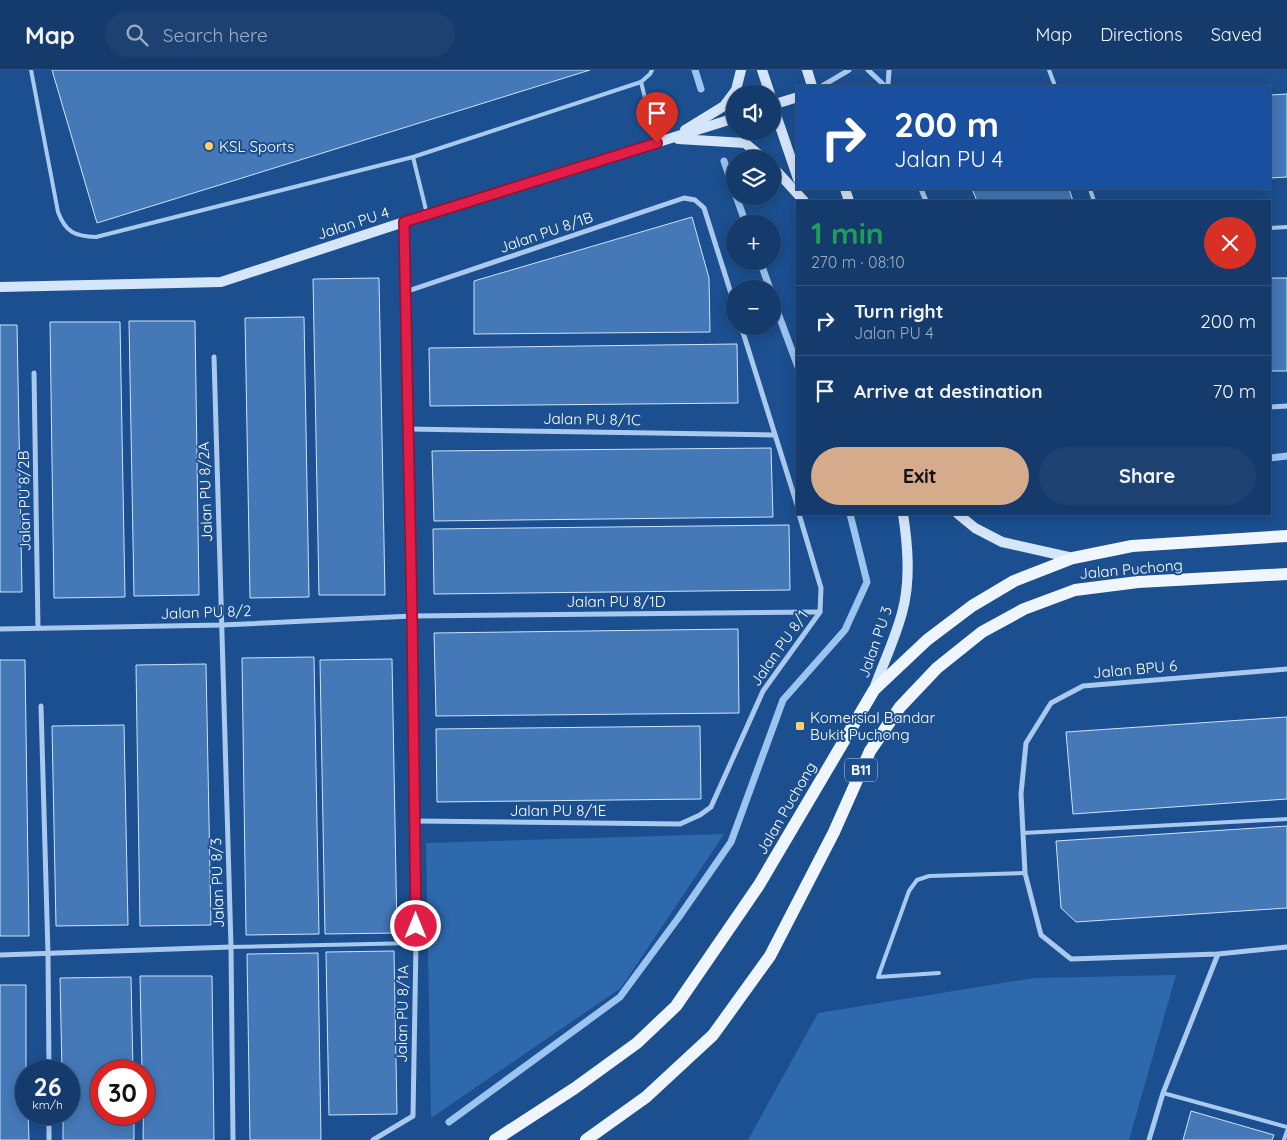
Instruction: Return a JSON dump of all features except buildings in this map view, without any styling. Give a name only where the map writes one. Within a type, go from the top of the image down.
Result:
[{"type":"main road","name":"Jalan Puchong","points":[[494,1140],[575,1088],[637,1043],[676,1006],[759,885],[874,690],[927,640],[972,606],[1014,581],[1073,558],[1132,546],[1287,536]]},
{"type":"main road","name":"Jalan Puchong","points":[[586,1140],[646,1097],[713,1035],[770,956],[830,840],[870,751],[900,707],[937,668],[982,632],[1024,608],[1075,590],[1138,582],[1287,574]]},
{"type":"main road","points":[[598,1140],[646,1097]]},
{"type":"street","points":[[672,139],[724,106],[736,90],[741,70]]},
{"type":"street","points":[[762,70],[767,85]]},
{"type":"street","points":[[807,70],[812,85]]},
{"type":"street","points":[[824,85],[849,70]]},
{"type":"street","points":[[868,70],[885,85]]},
{"type":"street","points":[[886,85],[889,70]]},
{"type":"street","points":[[781,101],[796,97]]},
{"type":"street","name":"Jalan PU 4","points":[[0,287],[221,282],[427,214],[726,121]]},
{"type":"street","points":[[781,128],[796,173]]},
{"type":"street","points":[[672,139],[745,143],[753,150]]},
{"type":"street","points":[[781,176],[804,200]]},
{"type":"street","name":"Jalan PU 8/1B","points":[[405,292],[684,198],[695,200],[704,208],[727,280]]},
{"type":"street","name":"Jalan PU 8/1A","points":[[373,1140],[413,1116],[416,943],[415,821],[404,222]]},
{"type":"street","points":[[744,335],[796,502]]},
{"type":"street","name":"Jalan PU 8/2A","points":[[214,357],[222,625]]},
{"type":"street","name":"Jalan PU 8/2B","points":[[34,373],[38,628]]},
{"type":"street","points":[[1271,407],[1287,406]]},
{"type":"street","name":"Jalan PU 8/1C","points":[[408,429],[775,435]]},
{"type":"street","name":"Jalan PU 8/1","points":[[700,815],[711,806],[763,691],[820,612],[821,588],[799,515]]},
{"type":"street","name":"Jalan PU 3","points":[[874,690],[902,612],[908,569],[906,531],[902,515]]},
{"type":"street","points":[[959,515],[975,528],[1002,542],[1073,558]]},
{"type":"street","name":"Jalan PU 8/1D","points":[[412,616],[820,612]]},
{"type":"street","name":"Jalan PU 8/2","points":[[0,629],[222,625],[412,616]]},
{"type":"street","name":"Jalan PU 8/3","points":[[222,625],[231,947],[233,1140]]},
{"type":"street","name":"Jalan BPU 6","points":[[1218,954],[1071,959],[1041,935],[1025,873],[1021,794],[1026,743],[1051,703],[1083,686],[1287,669]]},
{"type":"street","points":[[41,706],[49,1060]]},
{"type":"street","name":"Jalan PU 8/1E","points":[[415,821],[680,824],[700,815]]},
{"type":"street","points":[[0,955],[231,947]]},
{"type":"street","points":[[1149,1140],[1163,1093],[1218,954],[1287,947]]},
{"type":"street","points":[[49,1125],[49,1140]]},
{"type":"lane","points":[[31,70],[58,212],[62,224],[72,233],[85,237],[96,237],[413,158],[641,82],[652,70]]},
{"type":"lane","points":[[1049,70],[1055,85]]},
{"type":"lane","points":[[641,82],[657,143]]},
{"type":"lane","points":[[413,158],[427,214]]},
{"type":"lane","points":[[1271,228],[1287,227]]},
{"type":"lane","points":[[1023,833],[1287,819]]},
{"type":"lane","points":[[939,973],[878,976],[909,891],[916,880],[929,876],[1025,873]]},
{"type":"lane","points":[[231,947],[416,943]]},
{"type":"lane","points":[[1163,1093],[1287,1129],[1284,1140]]},
{"type":"shaded area","points":[[724,834],[621,988],[431,1118],[426,843]]},
{"type":"shaded area","points":[[1176,975],[1129,1140],[748,1140],[818,1013],[1034,978]]},
{"type":"waterway","points":[[695,70],[701,89]]},
{"type":"waterway","points":[[724,161],[726,167]]},
{"type":"waterway","points":[[739,205],[743,215]]},
{"type":"waterway","points":[[763,270],[767,280]]},
{"type":"waterway","points":[[781,321],[796,362]]},
{"type":"waterway","points":[[1271,458],[1287,456]]},
{"type":"waterway","points":[[449,1122],[620,997],[731,842],[783,700],[845,630],[867,582],[850,515]]},
{"type":"place","name":"KSL Sports","points":[[209,146]]},
{"type":"place","name":"Komersial Bandar Bukit Puchong","points":[[800,726]]},
{"type":"route","points":[[416,926],[404,222],[657,143]]}]
